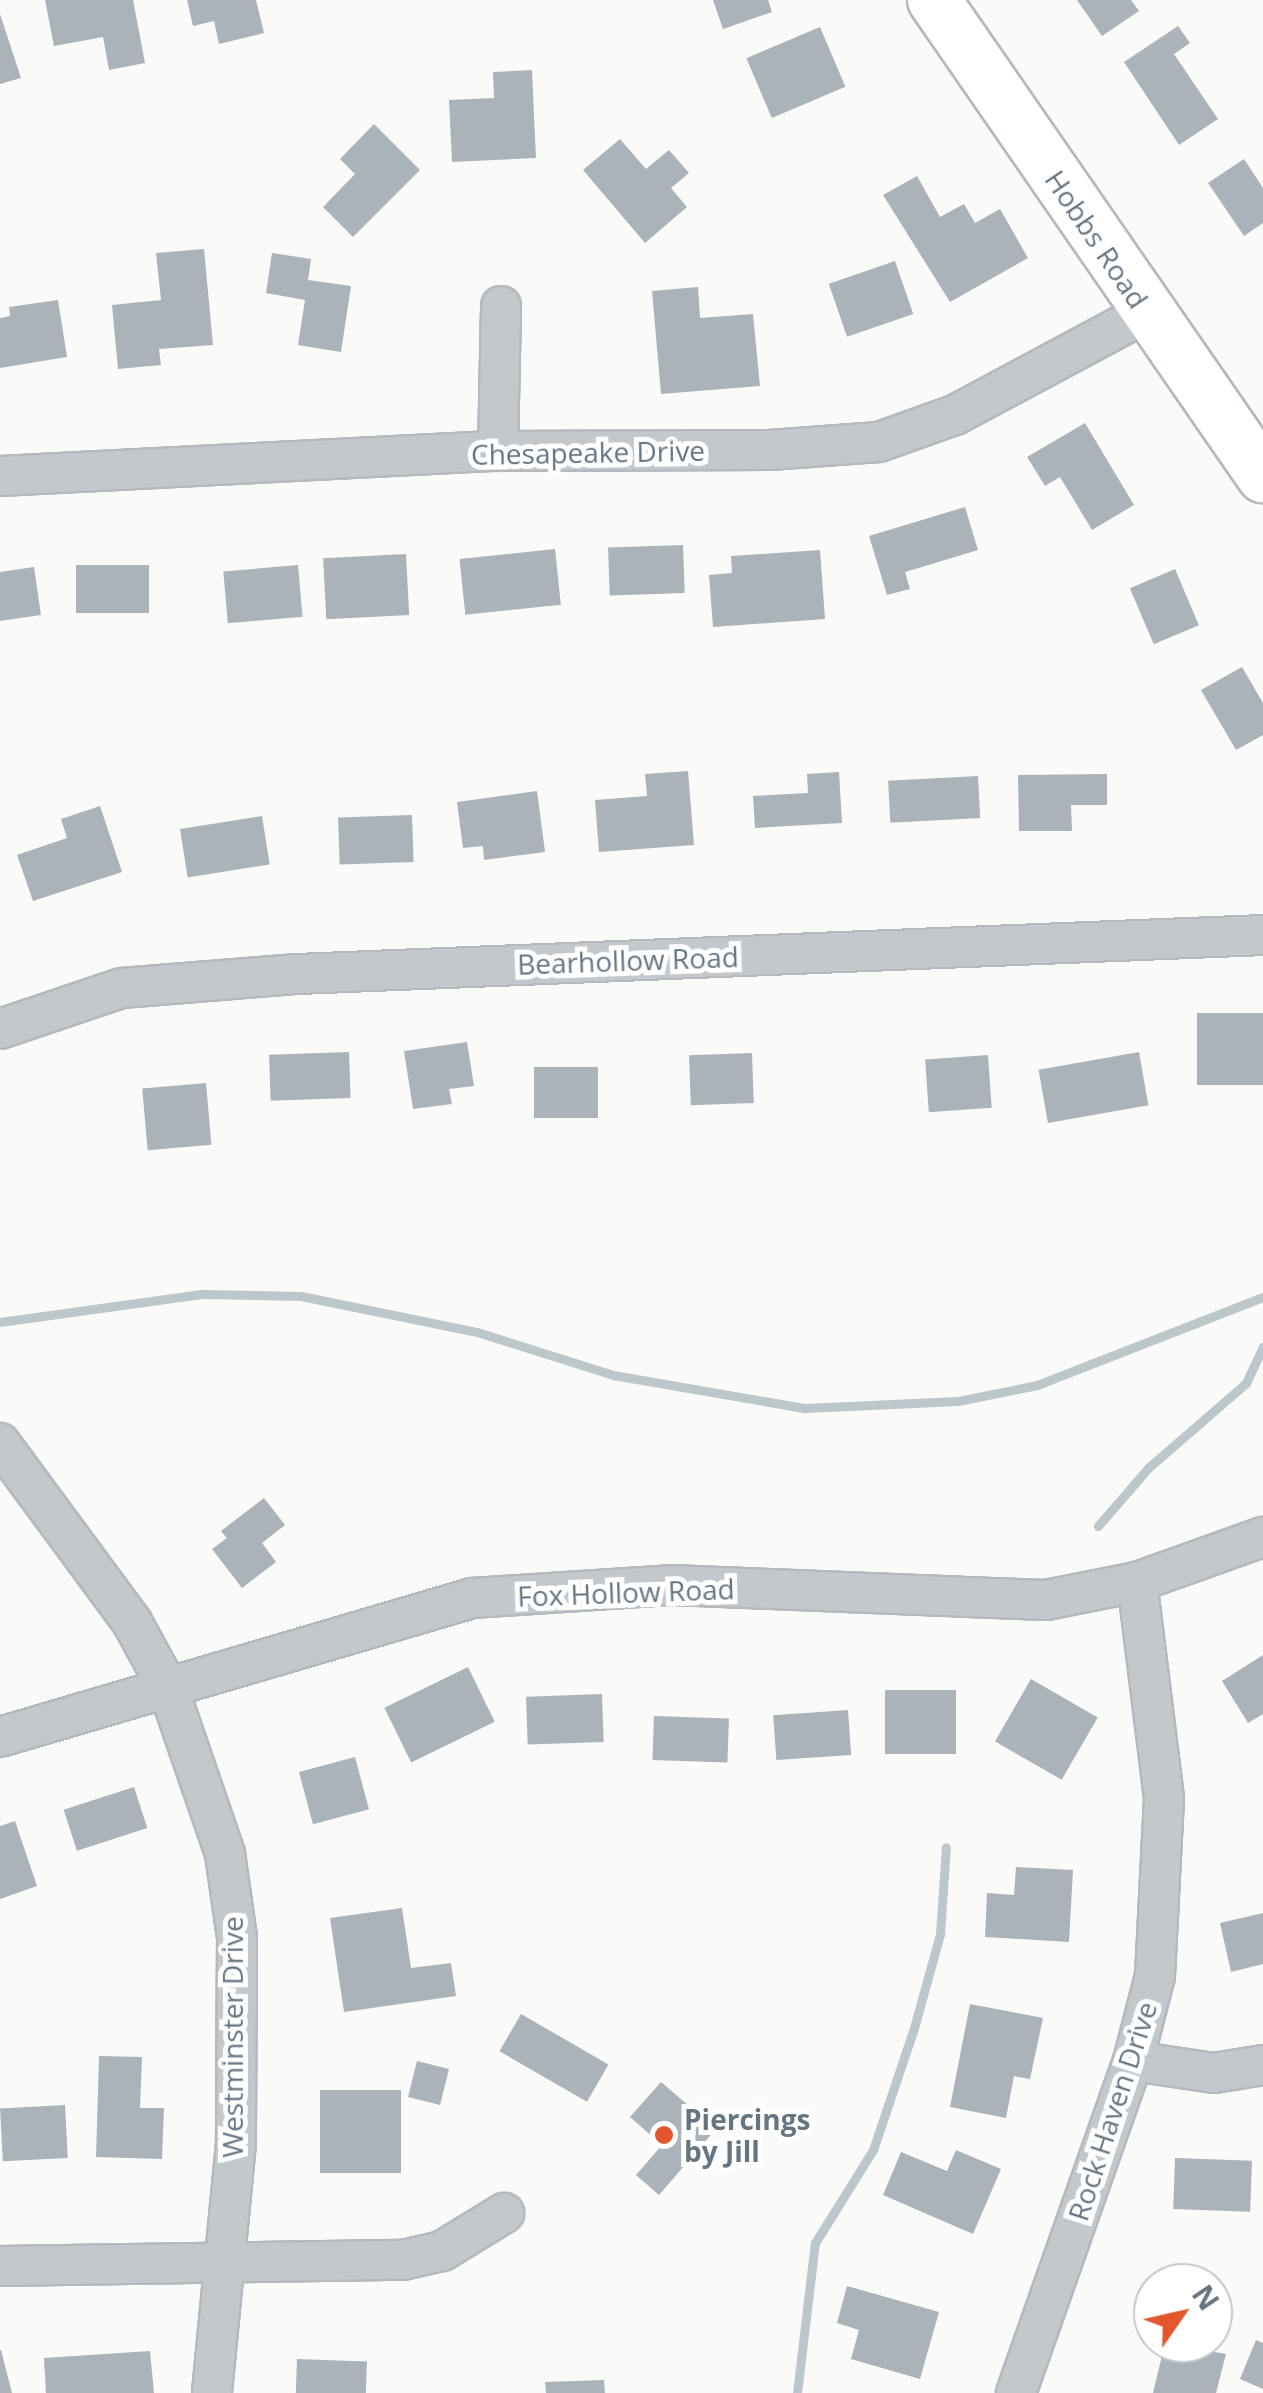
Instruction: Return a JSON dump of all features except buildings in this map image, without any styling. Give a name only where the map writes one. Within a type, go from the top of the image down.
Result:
[{"type":"street","name":"Hobbs Road","points":[[934,0],[1263,476]]},
{"type":"street","points":[[498,451],[501,306]]},
{"type":"street","name":"Chesapeake Drive","points":[[0,476],[498,451],[770,450],[879,442],[956,414],[1147,312]]},
{"type":"street","name":"Bearhollow Road","points":[[0,1029],[122,988],[297,974],[1263,934]]},
{"type":"street","name":"Westminster Drive","points":[[0,1442],[132,1622],[168,1688],[225,1854],[236,1936],[236,2143],[212,2393]]},
{"type":"street","name":"Fox Hollow Road","points":[[0,1737],[472,1598],[671,1586],[1046,1600],[1137,1582],[1263,1537]]},
{"type":"street","name":"Rock Haven Drive","points":[[1016,2393],[1133,2060],[1154,1976],[1164,1866],[1162,1781],[1137,1582]]},
{"type":"street","points":[[1133,2060],[1214,2073],[1263,2066]]},
{"type":"street","points":[[0,2266],[403,2260],[442,2252],[504,2213]]},
{"type":"waterway","points":[[0,1322],[203,1294],[301,1296],[477,1332],[613,1375],[805,1408],[958,1401],[1037,1385],[1263,1297]]},
{"type":"waterway","points":[[1098,1526],[1148,1468],[1246,1383],[1263,1347]]},
{"type":"waterway","points":[[797,2393],[815,2243],[873,2150],[914,2028],[940,1934],[946,1847]]},
{"type":"place","name":"Piercings by Jill","points":[[664,2135]]}]
